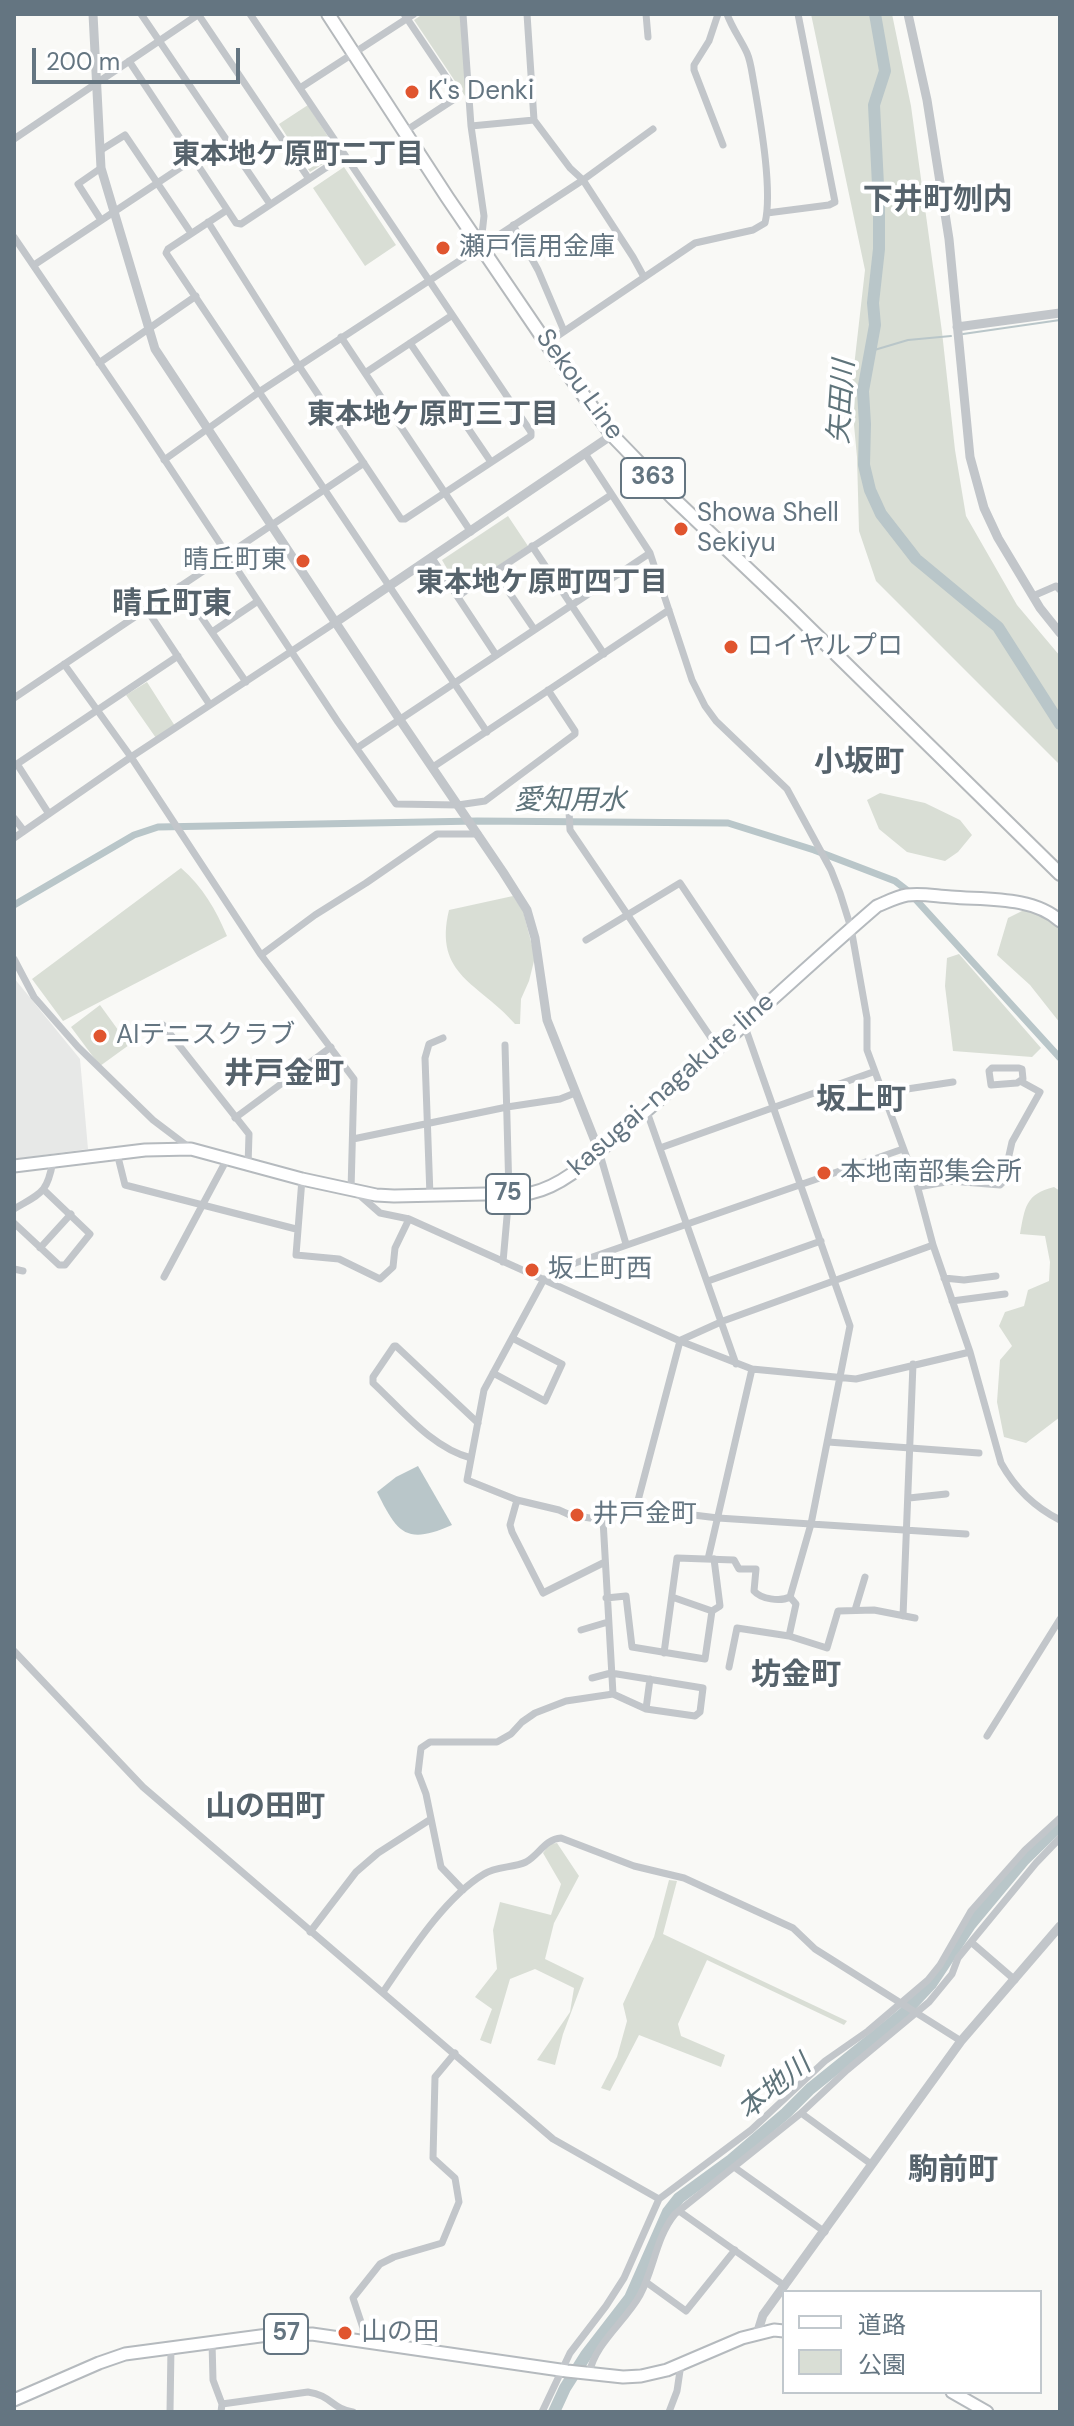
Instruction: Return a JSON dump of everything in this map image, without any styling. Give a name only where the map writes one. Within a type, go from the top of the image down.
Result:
[{"type":"highway","name":"Sekou Line","points":[[328,14],[480,245],[612,435],[1060,874]]},
{"type":"main road","name":"kasugai-nagakute line","points":[[14,1166],[145,1150],[191,1149],[302,1179],[394,1196],[531,1193],[548,1188],[572,1173],[647,1112],[877,906],[902,896],[923,894],[1007,901],[1043,910],[1060,921]]},
{"type":"main road","name":"57","points":[[14,2400],[125,2354],[268,2335],[303,2333],[623,2377],[641,2376],[681,2364],[757,2334],[782,2331]]},
{"type":"main road","points":[[956,2394],[987,2412]]},
{"type":"street","points":[[93,14],[101,168],[155,349],[527,910],[535,938],[547,1020],[599,1151],[626,1244]]},
{"type":"street","points":[[141,14],[270,204]]},
{"type":"street","points":[[14,139],[199,14],[309,179]]},
{"type":"street","points":[[208,222],[401,519],[445,494],[531,436],[250,14]]},
{"type":"street","points":[[463,14],[471,126],[484,216],[480,245]]},
{"type":"street","points":[[527,14],[534,120],[570,168],[583,180],[644,277]]},
{"type":"street","points":[[646,14],[648,37]]},
{"type":"street","points":[[718,14],[694,70],[723,145]]},
{"type":"street","points":[[547,343],[695,243],[753,230],[765,223],[762,135],[748,55],[727,14]]},
{"type":"street","points":[[767,213],[835,202],[798,14]]},
{"type":"street","points":[[908,14],[927,100],[949,239],[970,457],[984,508],[998,538],[1060,633]]},
{"type":"street","points":[[300,88],[408,15],[457,93],[456,98],[404,132]]},
{"type":"street","points":[[129,61],[236,223],[241,224],[345,155]]},
{"type":"street","points":[[471,126],[534,120]]},
{"type":"street","points":[[164,460],[341,337],[583,180],[653,129]]},
{"type":"street","points":[[101,150],[125,135],[191,233]]},
{"type":"street","points":[[34,265],[192,160]]},
{"type":"street","points":[[101,168],[78,184],[101,220]]},
{"type":"street","points":[[227,210],[166,253],[487,732]]},
{"type":"street","points":[[513,225],[538,270],[564,331]]},
{"type":"street","points":[[14,237],[396,804],[461,809],[485,801],[575,734],[548,690]]},
{"type":"street","points":[[99,363],[196,296]]},
{"type":"street","points":[[957,327],[1060,313]]},
{"type":"street","points":[[365,373],[451,316]]},
{"type":"street","points":[[341,337],[471,532]]},
{"type":"street","points":[[410,343],[491,462]]},
{"type":"street","points":[[14,838],[612,435]]},
{"type":"street","points":[[586,455],[650,553],[692,680],[705,706],[716,721],[787,789],[831,870],[851,928],[867,1018],[867,1050],[873,1072],[918,1187],[1001,1463],[1032,1503],[1060,1520]]},
{"type":"street","points":[[14,698],[364,463]]},
{"type":"street","points":[[458,596],[611,495]]},
{"type":"street","points":[[532,546],[604,654]]},
{"type":"street","points":[[357,748],[650,553]]},
{"type":"street","points":[[432,558],[496,655]]},
{"type":"street","points":[[494,570],[534,629]]},
{"type":"street","points":[[180,586],[246,682]]},
{"type":"street","points":[[1033,596],[1056,586],[1060,590]]},
{"type":"street","points":[[212,632],[258,601]]},
{"type":"street","points":[[147,610],[210,705]]},
{"type":"street","points":[[433,767],[669,610]]},
{"type":"street","points":[[49,814],[16,765],[178,656]]},
{"type":"street","points":[[64,664],[131,757],[261,955],[354,1079],[352,1190],[380,1213],[409,1219],[680,1341],[752,1369],[856,1379],[970,1352]]},
{"type":"street","points":[[569,811],[570,830],[718,1048]]},
{"type":"street","points":[[14,818],[24,831]]},
{"type":"street","points":[[261,955],[437,834],[476,831]]},
{"type":"street","points":[[586,940],[680,883],[763,1007]]},
{"type":"street","points":[[14,959],[34,997],[78,1047],[153,1120],[191,1149]]},
{"type":"street","points":[[664,1653],[677,1558],[734,1560],[739,1569],[756,1569],[754,1591],[758,1596],[785,1600],[790,1597],[811,1524],[850,1326],[744,1024]]},
{"type":"street","points":[[163,1025],[249,1134],[248,1166]]},
{"type":"street","points":[[430,1196],[426,1049],[429,1044],[443,1038]]},
{"type":"street","points":[[503,1262],[509,1194],[505,1045]]},
{"type":"street","points":[[235,1118],[331,1047]]},
{"type":"street","points":[[992,1068],[1019,1068],[1022,1069],[1023,1079],[1020,1081],[991,1085],[989,1071],[992,1068]]},
{"type":"street","points":[[660,1148],[873,1072]]},
{"type":"street","points":[[918,1187],[951,1181],[1000,1185],[1003,1182],[1012,1142],[1040,1092],[1020,1081]]},
{"type":"street","points":[[881,1093],[953,1082]]},
{"type":"street","points":[[353,1139],[560,1099],[575,1093]]},
{"type":"street","points":[[647,1112],[736,1364]]},
{"type":"street","points":[[903,1149],[558,1269],[512,1338],[484,1390],[467,1480],[517,1500],[570,1515],[603,1520],[636,1508],[718,1518],[966,1534]]},
{"type":"street","points":[[117,1153],[125,1185],[296,1229]]},
{"type":"street","points":[[164,1277],[227,1159]]},
{"type":"street","points":[[14,1209],[44,1190],[49,1182],[53,1161]]},
{"type":"street","points":[[302,1179],[296,1255],[339,1259],[380,1279],[393,1267],[395,1248],[409,1219]]},
{"type":"street","points":[[14,1223],[59,1265],[65,1265],[90,1234],[44,1190]]},
{"type":"street","points":[[40,1248],[71,1214]]},
{"type":"street","points":[[708,1281],[821,1241]]},
{"type":"street","points":[[680,1341],[723,1321],[933,1245]]},
{"type":"street","points":[[944,1278],[964,1280],[996,1276]]},
{"type":"street","points":[[952,1301],[1005,1294]]},
{"type":"street","points":[[493,1373],[545,1401],[562,1364],[512,1338]]},
{"type":"street","points":[[636,1508],[680,1341]]},
{"type":"street","points":[[471,1458],[458,1455],[428,1435],[373,1383],[373,1377],[396,1346],[478,1423]]},
{"type":"street","points":[[903,1616],[913,1364]]},
{"type":"street","points":[[606,1598],[626,1596],[632,1647],[705,1659],[712,1611],[720,1606],[711,1559],[752,1369]]},
{"type":"street","points":[[828,1442],[979,1453]]},
{"type":"street","points":[[909,1498],[946,1494]]},
{"type":"street","points":[[517,1500],[510,1525],[543,1593],[605,1562]]},
{"type":"street","points":[[603,1520],[613,1694]]},
{"type":"street","points":[[855,1610],[865,1577]]},
{"type":"street","points":[[672,1597],[712,1611]]},
{"type":"street","points":[[789,1636],[796,1604],[790,1597]]},
{"type":"street","points":[[729,1667],[737,1628],[789,1636],[827,1648],[838,1611],[874,1610],[915,1618]]},
{"type":"street","points":[[987,1736],[1060,1619]]},
{"type":"street","points":[[581,1630],[608,1622]]},
{"type":"street","points":[[14,1651],[143,1787],[553,2139],[659,2199]]},
{"type":"street","points":[[463,1890],[441,1867],[426,1794],[418,1773],[421,1748],[430,1742],[497,1742],[535,1713],[566,1701],[613,1694],[646,1709],[695,1716],[700,1712],[703,1688],[611,1673],[592,1678]]},
{"type":"street","points":[[646,1709],[650,1679]]},
{"type":"street","points":[[542,2412],[570,2353],[624,2278],[659,2199],[751,2130],[825,2061],[868,2031],[928,1980],[971,1911],[1025,1850],[1060,1818]]},
{"type":"street","points":[[310,1932],[356,1872],[378,1853],[431,1819]]},
{"type":"street","points":[[383,1992],[419,1939],[463,1890],[486,1872],[526,1861],[553,1839],[561,1838],[634,1866],[684,1878],[793,1928],[815,1949],[961,2041]]},
{"type":"street","points":[[585,2373],[639,2297],[665,2226],[679,2211],[801,2113],[847,2070],[917,2013],[952,1974],[958,1958],[971,1942],[1060,1838]]},
{"type":"street","points":[[757,2334],[763,2315],[961,2041],[1060,1926]]},
{"type":"street","points":[[971,1942],[1015,1980]]},
{"type":"street","points":[[364,2341],[353,2298],[380,2264],[442,2243],[459,2202],[455,2178],[433,2158],[435,2077],[455,2053]]},
{"type":"street","points":[[801,2113],[871,2164]]},
{"type":"street","points":[[734,2167],[825,2232]]},
{"type":"street","points":[[679,2211],[785,2286]]},
{"type":"street","points":[[646,2282],[686,2311],[735,2250]]},
{"type":"street","points":[[212,2342],[213,2380],[221,2408],[308,2392],[321,2394],[344,2411],[353,2412]]},
{"type":"street","points":[[170,2412],[171,2347]]},
{"type":"street","points":[[669,2412],[677,2391],[681,2364]]},
{"type":"street","points":[[327,2412],[334,2405]]},
{"type":"shaded area","points":[[14,978],[80,1059],[88,1149],[14,1159]]},
{"type":"shaded area","points":[[418,1466],[452,1525],[413,1534],[397,1526],[377,1492],[396,1477]]},
{"type":"green space","points":[[423,14],[460,14],[467,95],[414,20]]},
{"type":"green space","points":[[811,14],[892,14],[911,106],[966,516],[1017,605],[1060,656],[1060,765],[876,581],[859,531],[851,393],[865,270]]},
{"type":"green space","points":[[308,105],[339,154],[310,172],[279,124]]},
{"type":"green space","points":[[344,167],[396,245],[365,266],[313,188]]},
{"type":"green space","points":[[508,516],[528,546],[460,591],[442,560]]},
{"type":"green space","points":[[147,682],[175,726],[156,738],[126,695]]},
{"type":"green space","points":[[880,793],[925,803],[960,820],[972,835],[958,852],[945,861],[907,852],[879,829],[867,800]]},
{"type":"green space","points":[[181,868],[208,899],[227,936],[63,1021],[32,979]]},
{"type":"green space","points":[[513,896],[523,911],[535,957],[521,999],[520,1024],[515,1024],[463,976],[448,950],[446,932],[449,910]]},
{"type":"green space","points":[[1026,909],[1060,913],[1060,1023],[1030,985],[997,955],[1008,918]]},
{"type":"green space","points":[[959,954],[1041,1048],[1032,1057],[953,1051],[945,986],[947,958]]},
{"type":"green space","name":"AIテニスクラブ","points":[[100,1005],[129,1045],[100,1066],[71,1027]]},
{"type":"green space","points":[[1054,1187],[1060,1191],[1060,1417],[1026,1443],[1004,1437],[997,1402],[1000,1360],[1012,1346],[999,1326],[1005,1312],[1024,1306],[1028,1290],[1049,1281],[1050,1262],[1045,1236],[1020,1234],[1028,1203],[1037,1194]]},
{"type":"green space","points":[[557,1843],[579,1876],[554,1923],[545,1959],[584,1978],[555,2065],[537,2060],[570,2012],[574,1988],[535,1969],[510,1979],[491,2044],[480,2040],[492,2009],[475,1997],[497,1969],[493,1930],[500,1902],[551,1915],[561,1884],[543,1853],[550,1844]]},
{"type":"green space","points":[[669,1880],[677,1881],[663,1934],[847,2021],[844,2025],[707,1960],[678,2024],[681,2036],[725,2055],[721,2067],[639,2035],[610,2091],[601,2088],[617,2057],[627,2021],[623,2004],[654,1937]]},
{"type":"waterway","name":"矢田川","points":[[875,14],[885,71],[874,105],[879,249],[873,303],[875,325],[863,391],[864,465],[870,490],[881,514],[916,559],[998,627],[1060,724]]},
{"type":"waterway","points":[[963,334],[1060,320]]},
{"type":"waterway","points":[[871,351],[908,340],[951,336]]},
{"type":"waterway","name":"愛知用水","points":[[14,905],[134,835],[158,827],[477,821],[728,823],[814,850],[895,881],[908,891],[1060,1058]]},
{"type":"waterway","name":"本地川","points":[[554,2412],[586,2355],[630,2298],[668,2212],[679,2198],[731,2160],[810,2089],[903,2014],[931,1984],[970,1925],[1024,1860],[1060,1825]]},
{"type":"place","name":"K's Denki","points":[[412,92]]},
{"type":"place","name":"瀬戸信用金庫","points":[[443,248]]},
{"type":"place","name":"Showa Shell Sekiyu","points":[[681,529]]},
{"type":"place","name":"晴丘町東","points":[[303,561]]},
{"type":"place","name":"ロイヤルプロ","points":[[731,647]]},
{"type":"place","name":"AIテニスクラブ","points":[[100,1036]]},
{"type":"place","name":"本地南部集会所","points":[[824,1173]]},
{"type":"place","name":"坂上町西","points":[[532,1270]]},
{"type":"place","name":"井戸金町","points":[[577,1515]]},
{"type":"place","name":"山の田","points":[[345,2333]]},
{"type":"district","name":"東本地ケ原町二丁目","points":[[298,156]]},
{"type":"district","name":"下井町刎内","points":[[938,201]]},
{"type":"district","name":"東本地ケ原町三丁目","points":[[433,416]]},
{"type":"district","name":"東本地ケ原町四丁目","points":[[542,584]]},
{"type":"district","name":"晴丘町東","points":[[172,605]]},
{"type":"district","name":"小坂町","points":[[859,763]]},
{"type":"district","name":"井戸金町","points":[[284,1075]]},
{"type":"district","name":"坂上町","points":[[861,1101]]},
{"type":"district","name":"坊金町","points":[[796,1676]]},
{"type":"district","name":"山の田町","points":[[265,1808]]},
{"type":"district","name":"駒前町","points":[[953,2171]]}]
